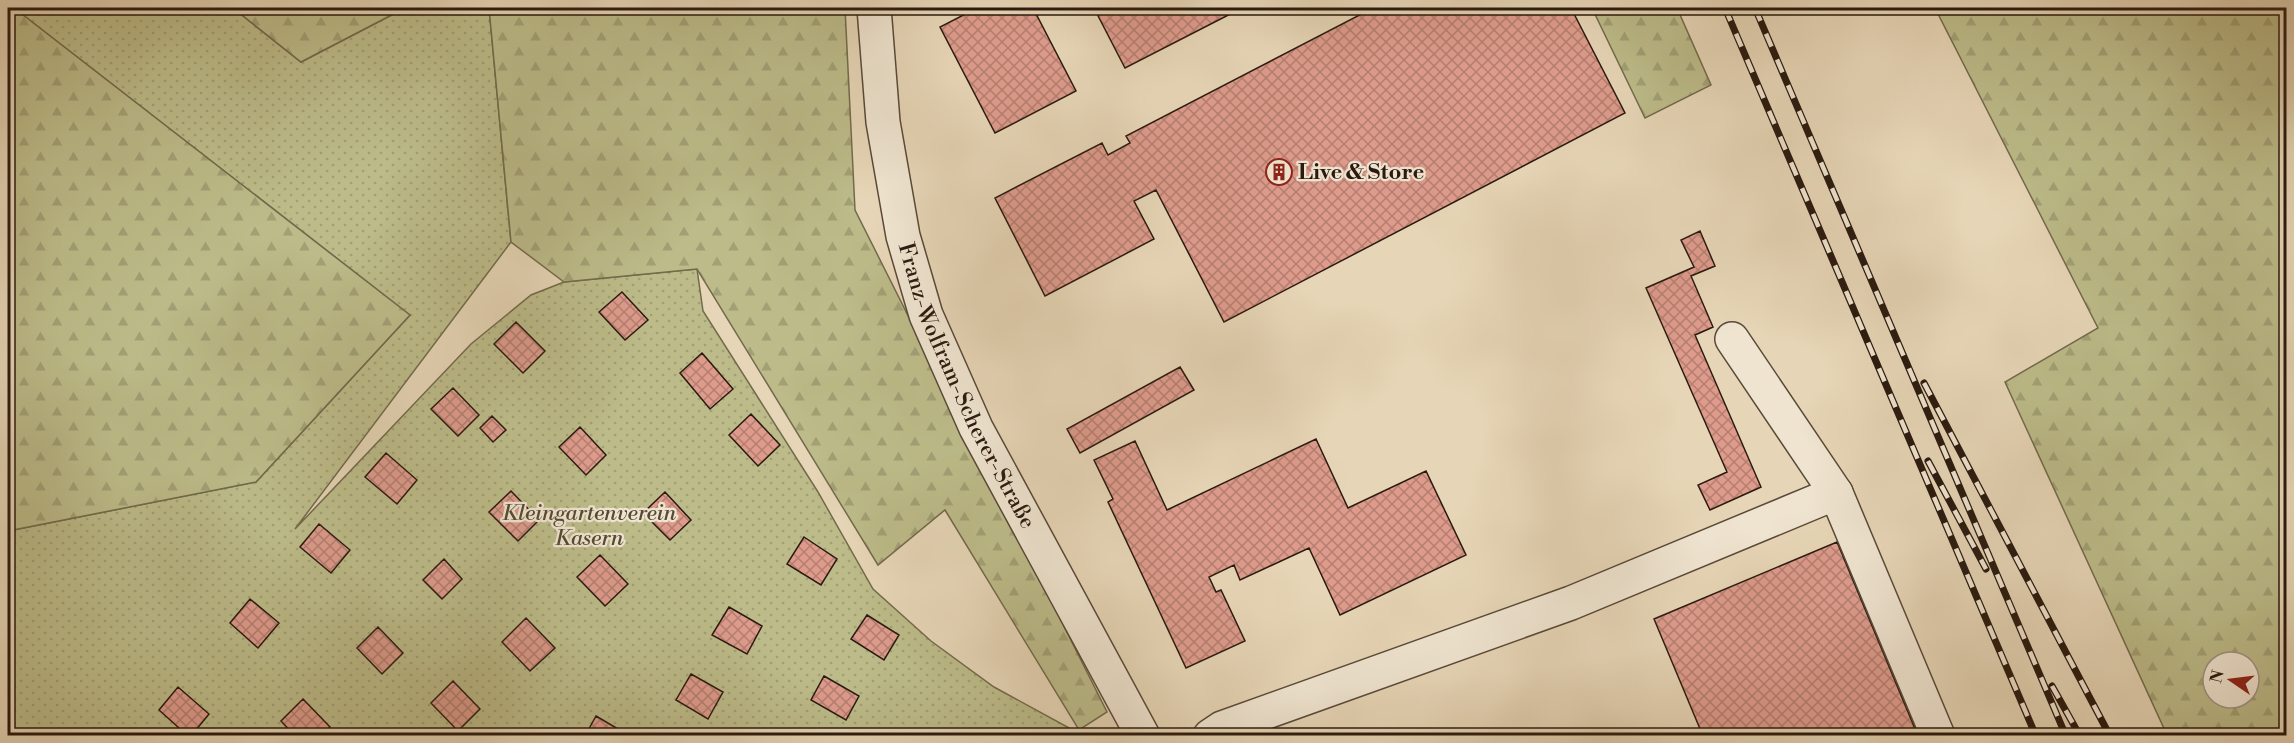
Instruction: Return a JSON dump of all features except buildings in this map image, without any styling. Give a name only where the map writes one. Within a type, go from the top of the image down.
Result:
[{"type":"street","name":"Franz-Wolfram-Scherer-Straße","points":[[874,8],[883,122],[903,236],[926,315],[976,428],[1143,735]]},
{"type":"street","points":[[1732,339],[1836,493],[1938,735]]},
{"type":"street","points":[[1210,735],[1222,728],[1572,603],[1836,493]]},
{"type":"green space","points":[[8,8],[14,8],[410,315],[256,482],[8,531]]},
{"type":"green space","name":"Kleingartenverein Kasern","points":[[14,8],[233,8],[301,62],[405,8],[489,8],[511,242],[295,529],[471,344],[531,295],[564,282],[697,269],[703,311],[818,492],[873,589],[931,641],[994,687],[1082,735],[8,736],[8,531],[256,482],[410,315]]},
{"type":"green space","points":[[233,8],[405,8],[301,62]]},
{"type":"green space","points":[[489,8],[845,8],[855,210],[1107,712],[1079,730],[945,510],[878,565],[697,269],[564,282],[511,242]]},
{"type":"green space","points":[[1592,8],[1677,8],[1711,85],[1645,118]]},
{"type":"green space","points":[[1935,8],[2286,8],[2286,735],[2167,735],[2005,382],[2098,328]]},
{"type":"railway","points":[[1725,8],[2036,736]]},
{"type":"railway","points":[[1755,8],[2066,736]]},
{"type":"railway","points":[[1924,383],[2110,736]]},
{"type":"railway","points":[[1928,461],[1986,569]]},
{"type":"railway","points":[[2052,686],[2080,736]]},
{"type":"place","name":"Live & Store","points":[[1279,172]]}]
